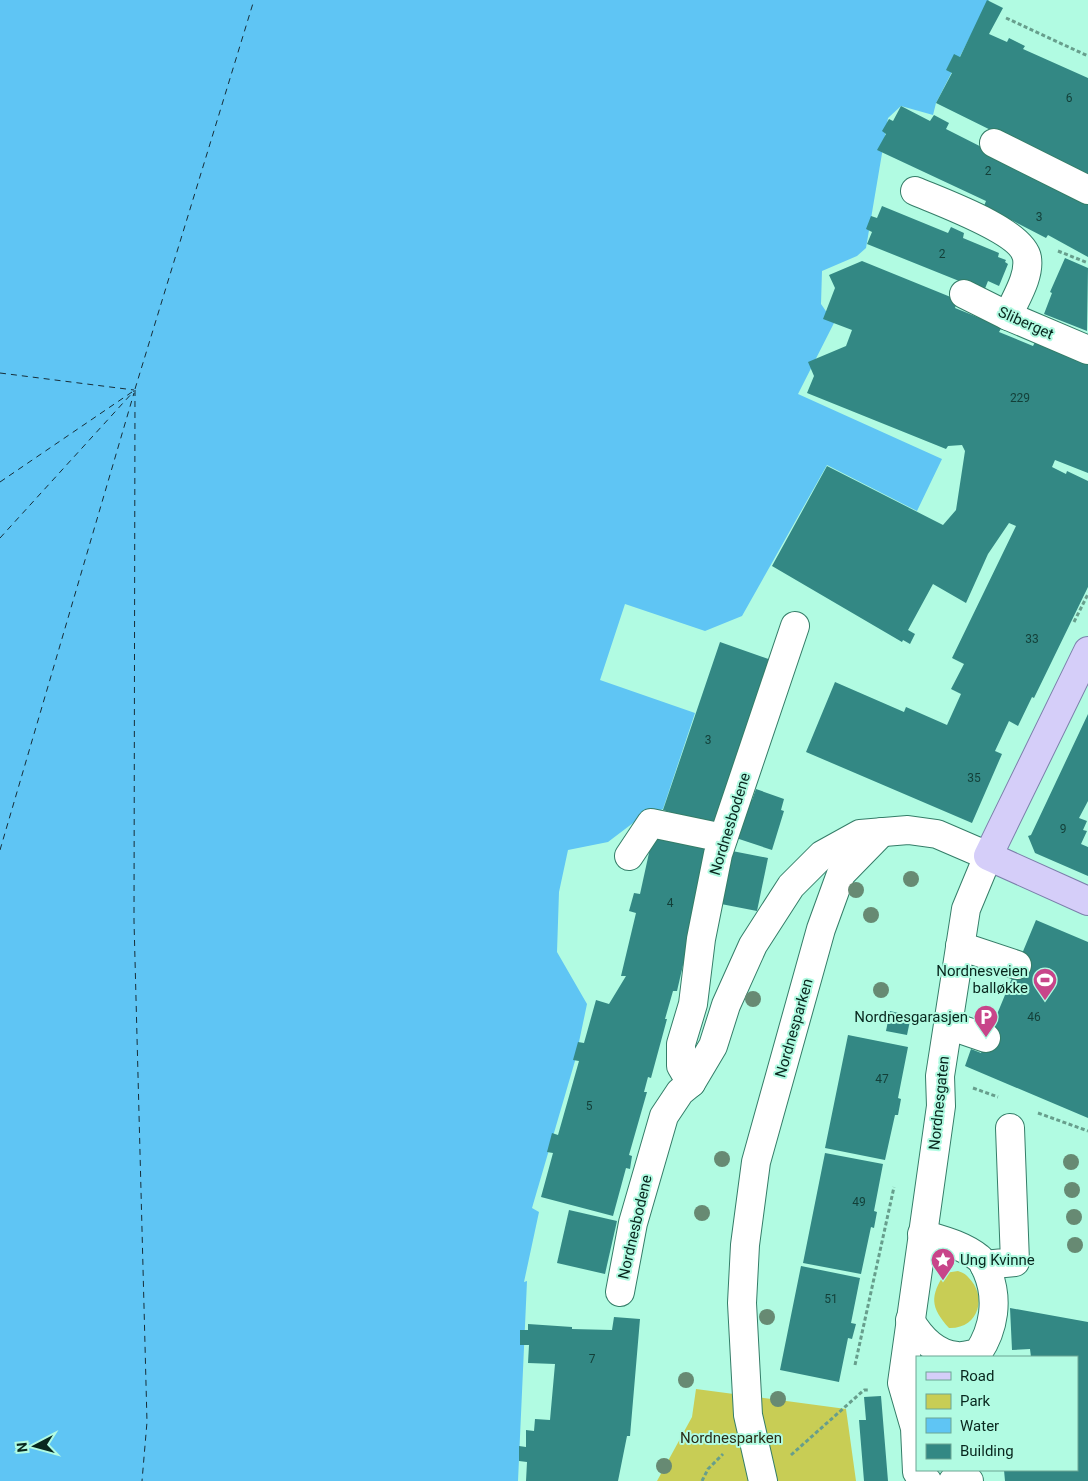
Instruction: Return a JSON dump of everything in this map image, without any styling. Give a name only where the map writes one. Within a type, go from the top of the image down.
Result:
[{"type":"main road","name":"Nordnesgaten","points":[[988,856],[1088,651]]},
{"type":"main road","points":[[988,856],[1088,901]]},
{"type":"street","points":[[994,143],[1088,190]]},
{"type":"street","points":[[915,191],[993,225],[1016,241],[1027,257],[1026,274],[1008,316]]},
{"type":"street","name":"Sliberget","points":[[964,294],[1008,316],[1088,350]]},
{"type":"street","name":"Nordnesbodene","points":[[690,1083],[681,1066],[681,1044],[693,1004],[701,939],[723,838],[795,626]]},
{"type":"street","points":[[629,856],[651,823],[723,838]]},
{"type":"street","points":[[883,831],[908,830],[937,834],[988,856]]},
{"type":"street","name":"Nordnesbodene","points":[[620,1292],[633,1223],[664,1116],[680,1092],[690,1083],[713,1046],[726,1005],[752,945],[790,886],[822,854],[860,834],[883,831]]},
{"type":"street","name":"Nordnesparken","points":[[763,1481],[748,1415],[742,1303],[745,1245],[756,1162],[821,929],[841,874],[883,831]]},
{"type":"street","name":"Nordnesgaten","points":[[916,1450],[915,1428],[902,1383],[941,1106],[940,1076],[966,909],[988,856]]},
{"type":"street","points":[[960,946],[1017,965]]},
{"type":"street","points":[[948,1025],[986,1038]]},
{"type":"street","points":[[984,1265],[1015,1262],[1010,1128]]},
{"type":"street","points":[[910,1320],[920,1337],[940,1350],[958,1356],[978,1353],[987,1339],[994,1311],[990,1278],[982,1259],[959,1246],[922,1234]]},
{"type":"street","name":"Nordnesgaten","points":[[917,1471],[927,1481]]},
{"type":"street","points":[[953,1481],[969,1481]]},
{"type":"path","points":[[1006,18],[1088,56]]},
{"type":"path","points":[[855,1365],[896,1180]]},
{"type":"path","points":[[763,1481],[864,1390]]},
{"type":"green space","points":[[958,1271],[966,1275],[974,1285],[978,1293],[979,1302],[973,1317],[967,1323],[959,1327],[949,1328],[938,1314],[934,1301],[937,1288],[945,1273]]},
{"type":"green space","name":"Nordnesparken","points":[[696,1389],[846,1409],[856,1481],[657,1481],[692,1417]]},
{"type":"water","points":[[0,0],[989,0],[936,103],[933,115],[901,106],[888,118],[866,248],[857,256],[822,271],[821,304],[834,323],[798,394],[942,459],[917,511],[827,465],[742,616],[705,631],[625,604],[600,680],[695,713],[663,809],[637,820],[608,842],[568,850],[559,892],[557,952],[587,1004],[575,1061],[532,1208],[539,1212],[524,1282],[527,1281],[518,1481],[0,1481]]},
{"type":"building","points":[[987,0],[1003,8],[989,34],[1007,42],[1009,38],[1025,46],[1023,49],[1088,78],[1088,174],[1041,155],[936,103],[952,73],[946,70],[954,54],[960,57]]},
{"type":"building","points":[[901,106],[930,121],[934,115],[949,123],[946,129],[1070,192],[1069,195],[1088,205],[1088,257],[1048,235],[1046,238],[984,206],[986,201],[877,150],[886,134],[882,131],[889,119],[893,121]]},
{"type":"building","points":[[882,206],[948,233],[951,227],[964,233],[963,238],[999,253],[998,257],[1006,260],[1005,262],[1008,264],[999,286],[988,281],[984,291],[867,244],[872,232],[866,229],[871,216],[877,218]]},
{"type":"building","points":[[1065,258],[1088,268],[1087,331],[1044,314],[1052,293],[1050,292]]},
{"type":"building","points":[[862,261],[958,300],[955,308],[1002,327],[999,332],[1033,346],[1036,340],[1088,361],[1088,473],[1055,460],[1052,467],[1066,474],[1067,471],[1088,481],[1088,587],[1034,698],[1032,697],[1018,726],[1009,721],[995,751],[1002,754],[972,823],[806,752],[835,682],[904,712],[906,707],[947,725],[961,694],[951,689],[964,664],[952,658],[1016,526],[1009,523],[988,554],[966,603],[933,584],[908,630],[915,634],[910,644],[903,640],[902,642],[772,566],[827,466],[943,525],[956,510],[965,451],[962,445],[948,446],[946,449],[807,393],[814,376],[808,362],[846,346],[852,330],[823,319],[835,288],[829,275]]},
{"type":"building","points":[[720,642],[777,662],[711,844],[677,991],[673,991],[651,1078],[648,1077],[644,1092],[647,1092],[629,1155],[632,1156],[630,1169],[626,1168],[613,1216],[541,1197],[553,1153],[547,1152],[552,1133],[558,1135],[579,1061],[573,1060],[578,1042],[584,1043],[596,1000],[609,1004],[626,976],[621,976],[636,913],[629,911],[634,893],[640,894],[654,830],[686,817],[663,810]]},
{"type":"building","points":[[1088,714],[1088,801],[1079,818],[1087,821],[1083,830],[1087,831],[1081,844],[1088,847],[1088,876],[1035,853],[1028,836],[1031,835]]},
{"type":"building","points":[[756,789],[784,799],[781,810],[784,811],[772,850],[736,838],[749,799],[752,800]]},
{"type":"building","points":[[727,850],[768,858],[757,911],[716,903]]},
{"type":"building","name":"Nordnesveien balløkke","points":[[1036,920],[1088,942],[1088,1118],[965,1066],[971,1049],[981,1053]]},
{"type":"building","points":[[890,1011],[911,1016],[907,1035],[886,1031]]},
{"type":"building","points":[[848,1035],[908,1047],[898,1098],[901,1099],[898,1115],[895,1115],[885,1160],[825,1148]]},
{"type":"building","points":[[825,1153],[883,1164],[874,1211],[877,1212],[874,1228],[871,1227],[861,1274],[803,1263]]},
{"type":"building","points":[[569,1210],[617,1221],[605,1274],[557,1263]]},
{"type":"building","points":[[801,1266],[860,1278],[851,1323],[856,1324],[852,1339],[848,1338],[839,1382],[780,1370]]},
{"type":"building","points":[[1010,1308],[1088,1322],[1088,1481],[1005,1481],[1004,1471],[1078,1471],[1078,1356],[1031,1356],[1030,1349],[1012,1350]]},
{"type":"building","points":[[614,1317],[640,1319],[630,1436],[627,1436],[618,1481],[526,1481],[527,1462],[519,1461],[519,1446],[526,1447],[526,1430],[534,1431],[535,1419],[550,1420],[555,1364],[528,1363],[529,1345],[520,1345],[520,1330],[528,1330],[528,1324],[572,1327],[572,1329],[612,1330]]},
{"type":"building","points":[[881,1396],[888,1481],[864,1481],[859,1420],[866,1420],[864,1397]]},
{"type":"ferry route","points":[[135,389],[254,0]]},
{"type":"ferry route","points":[[0,373],[134,390]]},
{"type":"ferry route","points":[[135,390],[134,921],[147,1422],[142,1481]]},
{"type":"ferry route","points":[[0,538],[134,391]]},
{"type":"ferry route","points":[[0,482],[132,392]]},
{"type":"ferry route","points":[[0,850],[134,393]]},
{"type":"place","name":"Nordnesveien balløkke","points":[[1045,1001]]},
{"type":"place","name":"Nordnesgarasjen","points":[[986,1038]]},
{"type":"place","name":"Ung Kvinne","points":[[943,1281]]}]
